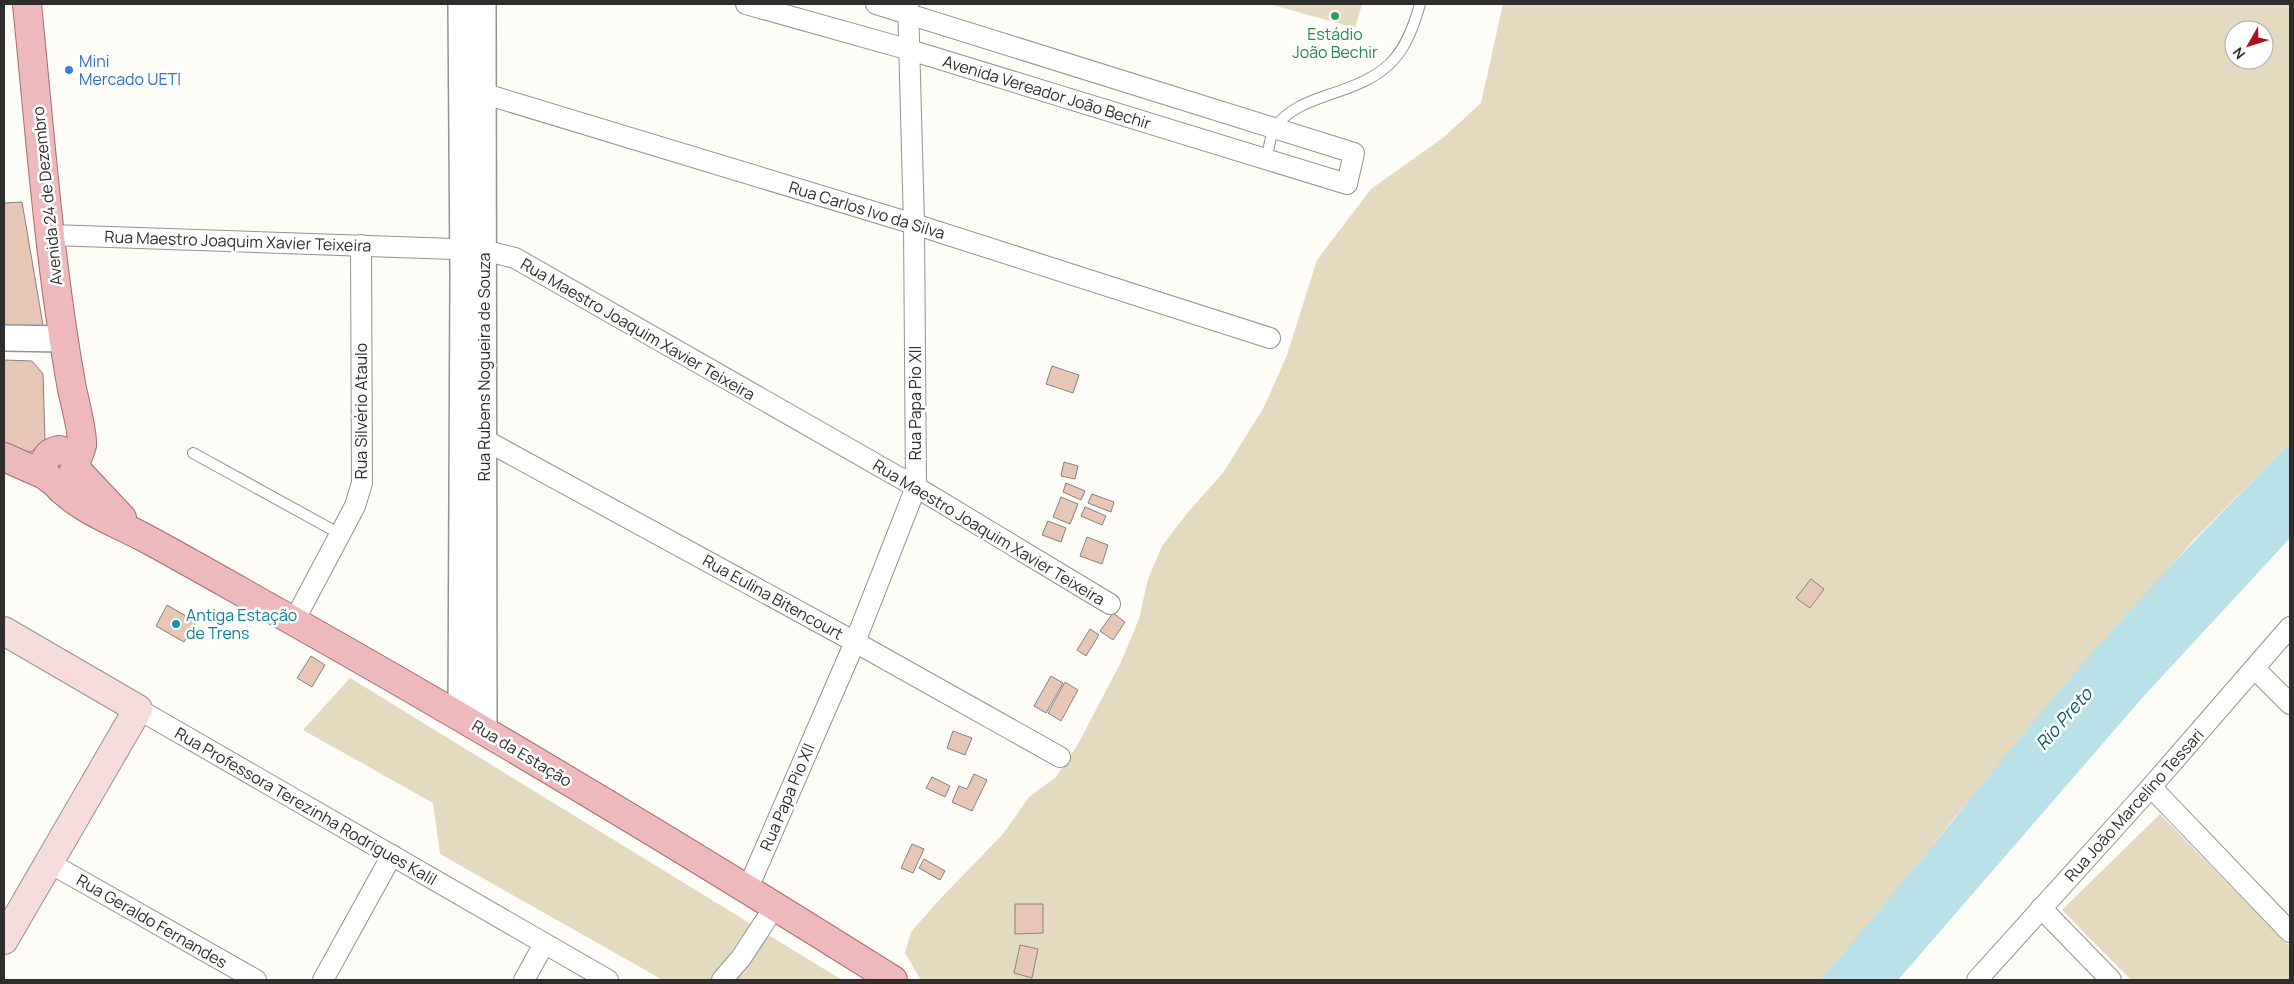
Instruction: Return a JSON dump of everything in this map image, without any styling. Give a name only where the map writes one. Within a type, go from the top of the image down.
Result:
[{"type":"main road","name":"Avenida 24 de Dezembro","points":[[27,4],[63,339],[82,444],[59,466]]},
{"type":"main road","points":[[4,456],[18,459],[38,458],[59,466]]},
{"type":"main road","name":"Rua da Estação","points":[[59,466],[144,537],[484,730],[748,888],[893,980]]},
{"type":"main road","name":"Rua Professora Terezinha Rodrigues Kalil","points":[[4,630],[138,709]]},
{"type":"main road","points":[[4,940],[138,709]]},
{"type":"street","name":"Rua Rubens Nogueira de Souza","points":[[461,4],[471,92],[474,437],[484,730]]},
{"type":"street","name":"Rua Rubens Nogueira de Souza","points":[[471,92],[483,4]]},
{"type":"street","name":"Avenida Vereador João Bechir","points":[[746,4],[910,50],[1348,184],[1354,153],[908,8],[876,4]]},
{"type":"street","name":"Rua Papa Pio XII","points":[[748,888],[854,642],[916,487],[914,224],[908,8]]},
{"type":"street","name":"Rua Carlos Ivo da Silva","points":[[471,92],[914,224],[1270,338]]},
{"type":"street","name":"Rua Maestro Joaquim Xavier Teixeira","points":[[51,235],[472,250],[515,258],[916,487],[1110,604]]},
{"type":"street","name":"Rua Silvério Ataulo","points":[[294,621],[355,506],[362,483],[361,245]]},
{"type":"street","points":[[4,338],[63,339]]},
{"type":"street","name":"Rua Rubens Nogueira de Souza","points":[[461,717],[474,437]]},
{"type":"street","name":"Rua Eulina Bitencourt","points":[[474,437],[854,642],[1060,757]]},
{"type":"street","name":"Rua João Marcelino Tessari","points":[[1977,980],[2151,787],[2290,627]]},
{"type":"street","points":[[2255,669],[2290,703]]},
{"type":"street","name":"Rua Professora Terezinha Rodrigues Kalil","points":[[138,709],[608,980]]},
{"type":"street","points":[[2151,787],[2290,932]]},
{"type":"street","points":[[323,980],[392,855]]},
{"type":"street","name":"Rua Geraldo Fernandes","points":[[48,862],[256,980]]},
{"type":"street","points":[[724,980],[775,906]]},
{"type":"street","points":[[2041,908],[2111,980]]},
{"type":"street","points":[[524,980],[544,944]]},
{"type":"lane","points":[[1266,159],[1275,128],[1291,112],[1309,101],[1366,81],[1388,66],[1408,42],[1420,4]]},
{"type":"lane","points":[[193,453],[340,534]]},
{"type":"shaded area","name":"Estádio João Bechir","points":[[1269,4],[1362,4],[1355,28]]},
{"type":"shaded area","points":[[1503,4],[2290,4],[2290,443],[2192,542],[1955,817],[1888,902],[1820,980],[921,980],[905,953],[911,932],[1003,834],[1029,797],[1056,777],[1077,746],[1121,662],[1139,619],[1148,579],[1162,546],[1188,512],[1223,473],[1264,407],[1287,355],[1317,260],[1371,189],[1444,137],[1481,103]]},
{"type":"shaded area","points":[[350,678],[842,980],[663,980],[440,854],[433,803],[303,730]]},
{"type":"shaded area","points":[[2160,814],[2290,947],[2290,980],[2131,980],[2062,910]]},
{"type":"water","name":"Rio Preto","points":[[2290,443],[2290,538],[2143,697],[1898,980],[1820,980],[2086,660],[2135,604]]},
{"type":"building","points":[[22,202],[43,325],[34,331],[4,332],[4,203]]},
{"type":"building","points":[[4,360],[32,361],[43,374],[45,440],[31,452],[10,449],[4,444]]},
{"type":"building","points":[[1052,366],[1079,375],[1073,393],[1046,384]]},
{"type":"building","points":[[1064,462],[1078,466],[1075,479],[1061,476]]},
{"type":"building","points":[[1066,483],[1085,491],[1081,500],[1063,492]]},
{"type":"building","points":[[1092,494],[1114,502],[1111,512],[1088,503]]},
{"type":"building","points":[[1061,497],[1078,504],[1070,524],[1053,517]]},
{"type":"building","points":[[1085,507],[1106,516],[1102,525],[1081,516]]},
{"type":"building","points":[[1048,521],[1066,528],[1061,542],[1042,535]]},
{"type":"building","points":[[1087,537],[1108,545],[1102,564],[1080,556]]},
{"type":"building","points":[[1811,579],[1824,589],[1810,608],[1796,598]]},
{"type":"building","name":"Antiga Estação de Trens","points":[[167,605],[196,622],[184,642],[156,626]]},
{"type":"building","points":[[1113,613],[1125,622],[1113,640],[1100,631]]},
{"type":"building","points":[[1090,629],[1099,635],[1086,656],[1077,650]]},
{"type":"building","points":[[311,656],[325,665],[312,687],[297,678]]},
{"type":"building","points":[[1051,676],[1063,683],[1046,713],[1034,706]]},
{"type":"building","points":[[1065,682],[1078,690],[1061,721],[1048,713]]},
{"type":"building","points":[[953,731],[972,738],[965,755],[947,748]]},
{"type":"building","points":[[974,774],[987,780],[972,811],[952,802],[959,786],[967,789]]},
{"type":"building","points":[[932,777],[950,786],[945,797],[926,788]]},
{"type":"building","points":[[912,844],[924,849],[913,873],[901,868]]},
{"type":"building","points":[[924,859],[945,871],[940,880],[919,868]]},
{"type":"building","points":[[1015,904],[1043,904],[1043,933],[1015,934]]},
{"type":"building","points":[[1020,945],[1038,949],[1032,978],[1014,973]]},
{"type":"place","name":"Estádio João Bechir","points":[[1335,16]]},
{"type":"place","name":"Mini Mercado UETI","points":[[69,70]]},
{"type":"place","name":"Antiga Estação de Trens","points":[[176,624]]}]
